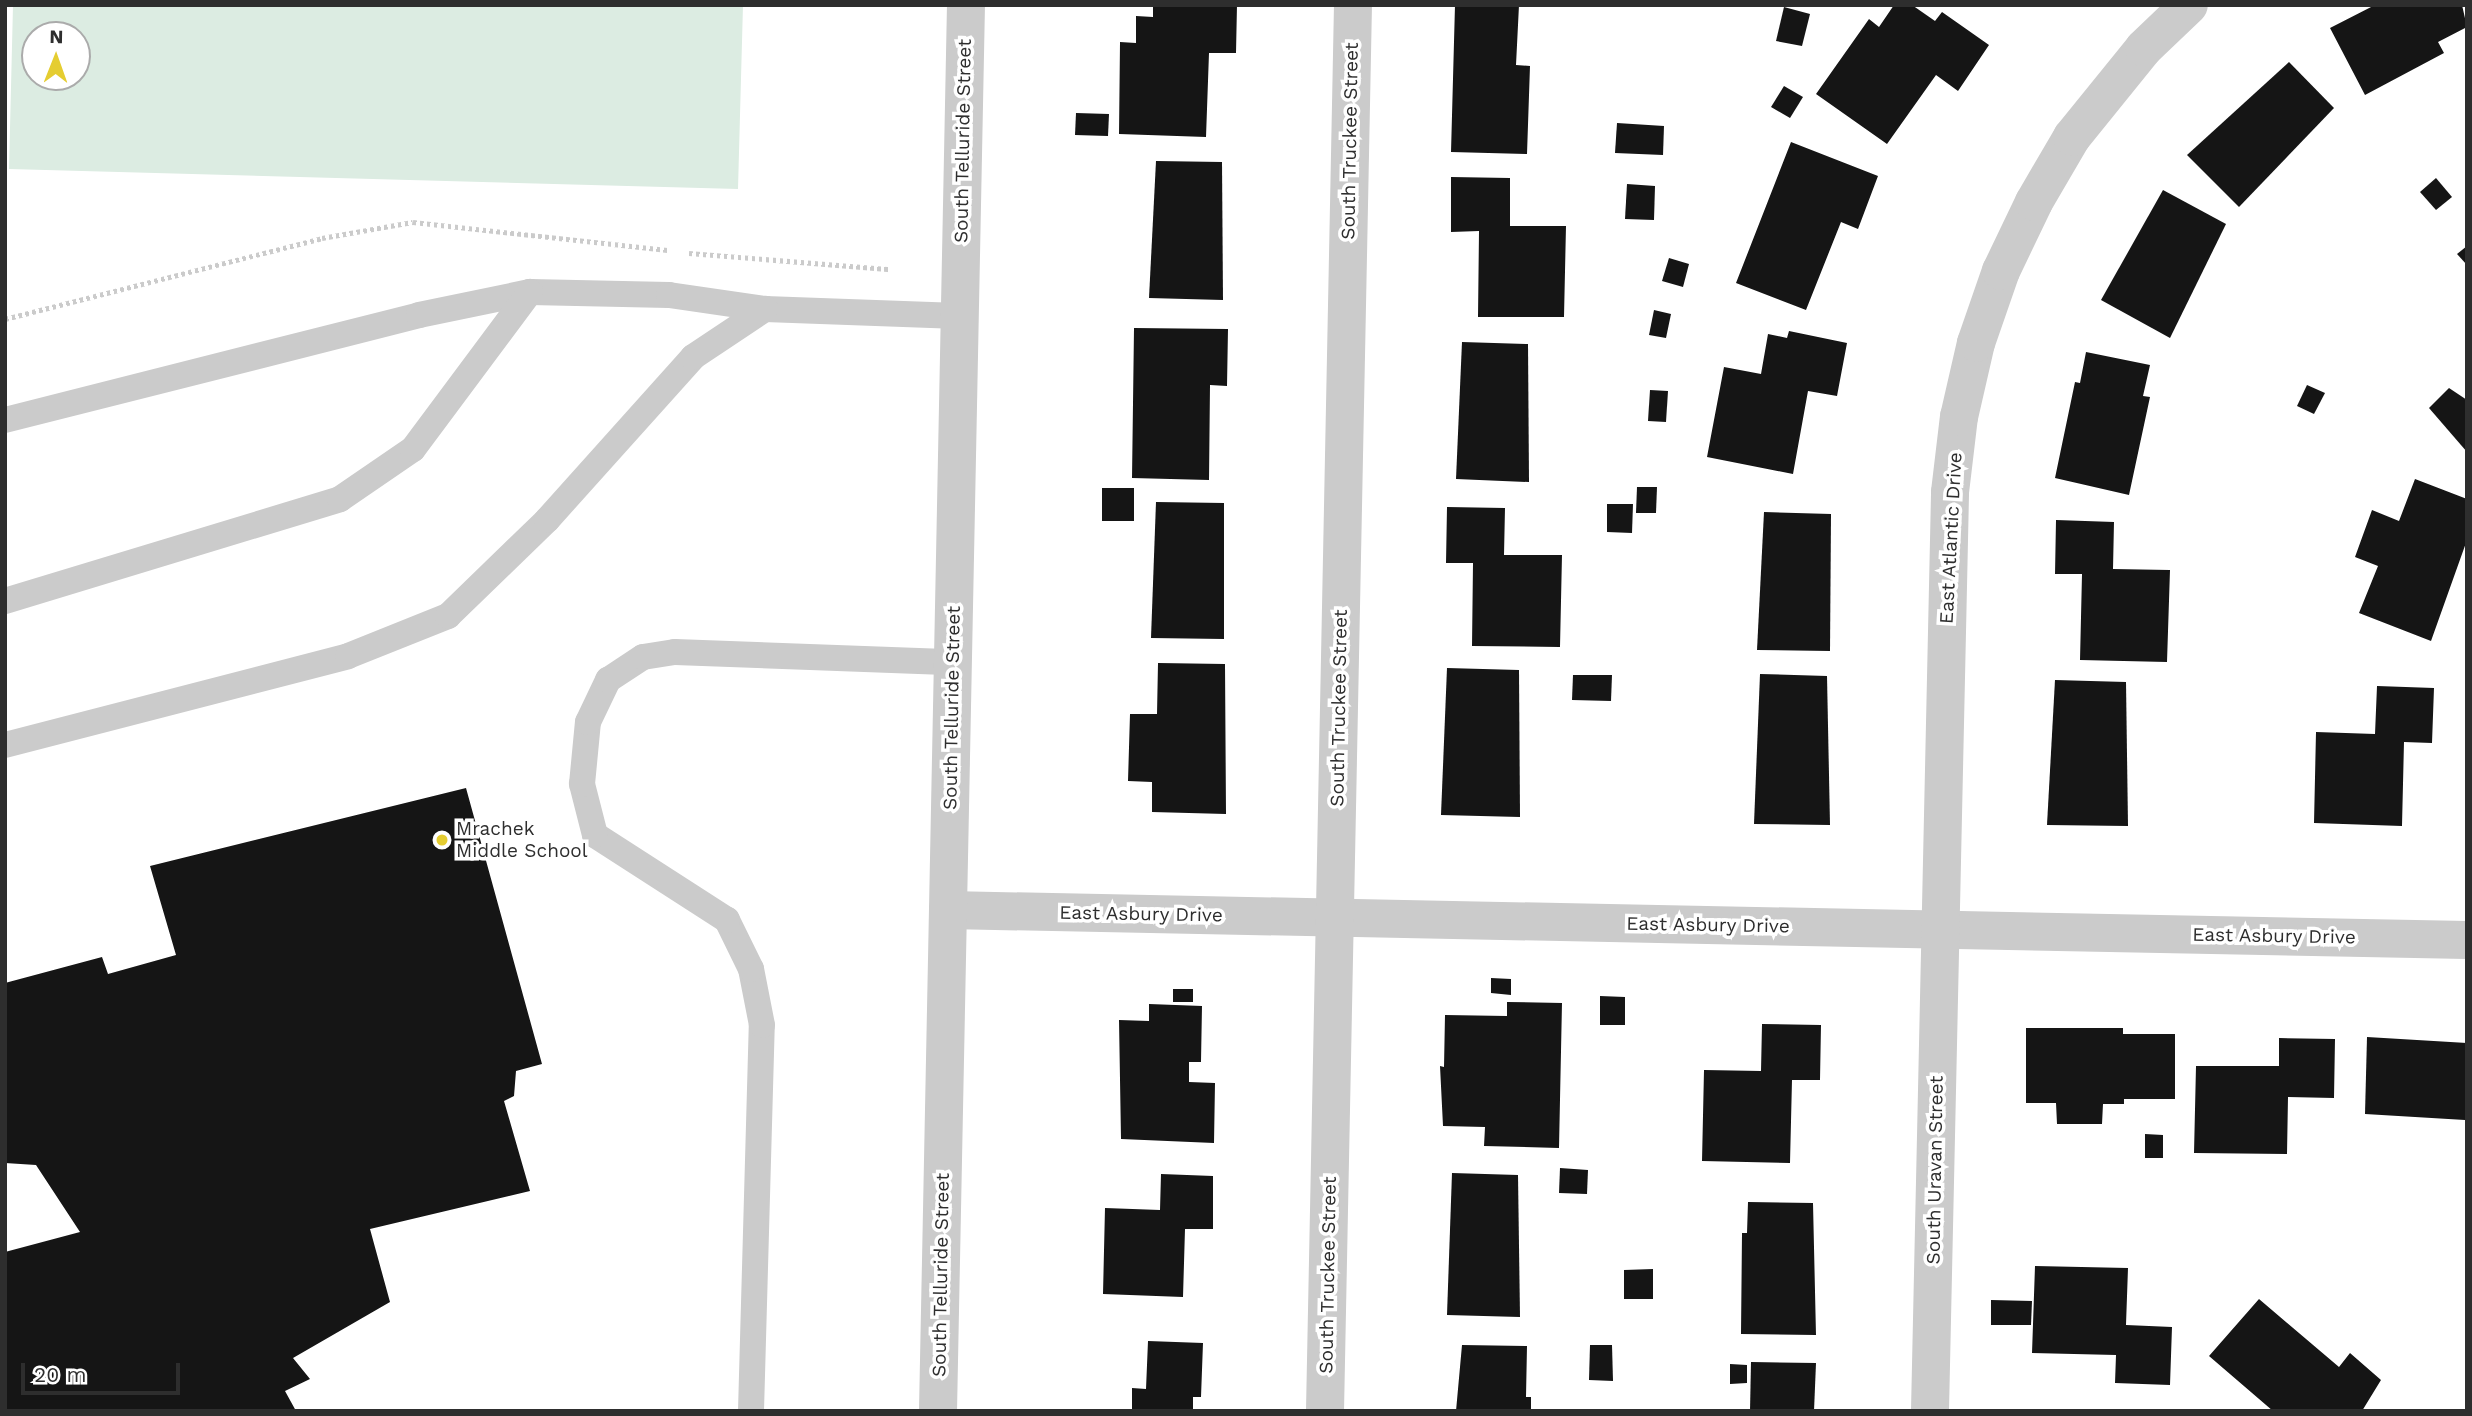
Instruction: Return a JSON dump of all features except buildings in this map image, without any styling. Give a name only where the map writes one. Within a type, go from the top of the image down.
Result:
[{"type":"street","name":"South Telluride Street","points":[[939,1411],[966,5]]},
{"type":"street","name":"South Truckee Street","points":[[1325,1411],[1353,5]]},
{"type":"street","name":"East Atlantic Drive","points":[[1940,930],[1950,492],[1959,417],[1976,343],[2001,271],[2034,202],[2072,137],[2144,48],[2189,5]]},
{"type":"street","name":"East Asbury Drive","points":[[948,910],[2467,940]]},
{"type":"street","name":"South Uravan Street","points":[[1930,1411],[1940,930]]},
{"type":"lane","points":[[5,420],[419,315],[530,292],[669,295],[765,309],[959,316]]},
{"type":"lane","points":[[5,601],[340,499],[413,449],[530,292]]},
{"type":"lane","points":[[5,745],[348,656],[448,616],[547,520],[693,357],[765,309]]},
{"type":"lane","points":[[751,1411],[762,1025],[751,969],[727,920],[595,835],[582,784],[588,722],[608,680],[643,657],[676,652],[953,662]]},
{"type":"path","points":[[5,319],[322,238],[413,222],[673,251]]},
{"type":"path","points":[[687,253],[890,269]]},
{"type":"shaded area","points":[[13,5],[743,5],[738,189],[9,169]]},
{"type":"place","name":"Mrachek Middle School","points":[[442,840]]}]
